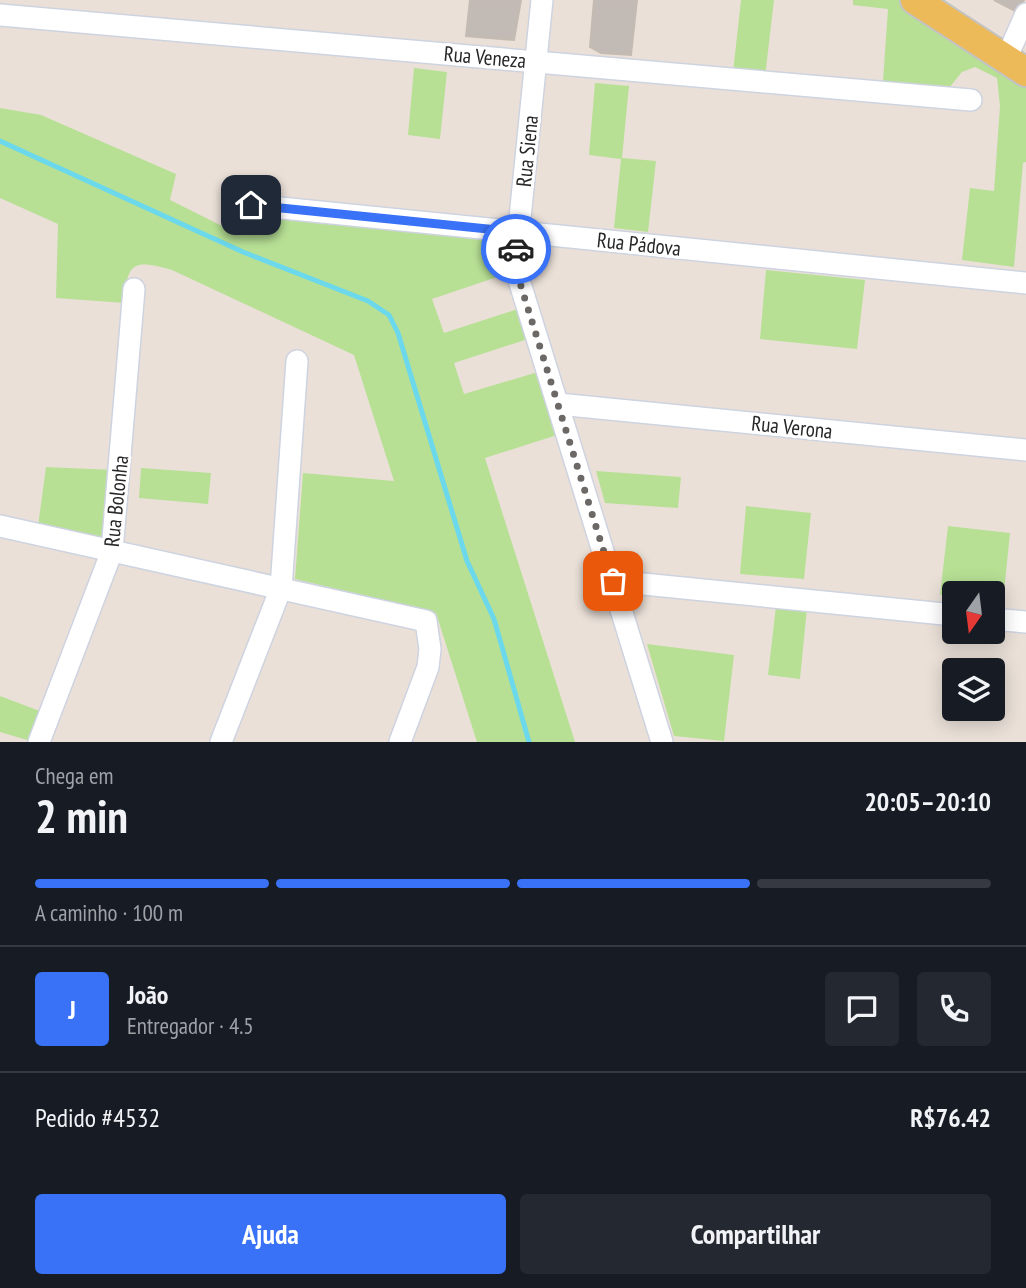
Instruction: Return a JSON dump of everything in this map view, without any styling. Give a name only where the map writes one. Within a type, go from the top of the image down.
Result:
[{"type":"main road","points":[[915,0],[1016,65]]},
{"type":"street","name":"Rua Siena","points":[[542,0],[515,267],[662,742]]},
{"type":"street","points":[[1016,65],[1026,14]]},
{"type":"street","name":"Rua Veneza","points":[[0,15],[971,100]]},
{"type":"street","name":"Rua Pádova","points":[[251,205],[1026,283]]},
{"type":"street","name":"Rua Bolonha","points":[[39,742],[113,551],[134,289]]},
{"type":"street","points":[[222,742],[281,588],[297,361]]},
{"type":"street","name":"Rua Verona","points":[[558,404],[1026,450]]},
{"type":"street","points":[[0,526],[426,621],[430,649],[428,667],[400,742]]},
{"type":"street","points":[[613,581],[942,614]]},
{"type":"street","points":[[1005,620],[1026,622]]},
{"type":"green space","points":[[741,0],[774,0],[765,77],[733,72]]},
{"type":"green space","points":[[853,0],[912,0],[1026,74],[1026,162],[1023,163],[1014,267],[962,260],[970,188],[994,191],[1000,106],[997,78],[975,67],[962,72],[949,88],[883,81],[888,9],[853,5]]},
{"type":"green space","points":[[414,68],[447,72],[440,139],[408,135]]},
{"type":"green space","points":[[595,83],[629,86],[622,158],[656,161],[648,232],[614,228],[621,159],[589,155]]},
{"type":"green space","points":[[0,108],[41,115],[176,174],[170,200],[240,235],[241,223],[257,213],[507,243],[506,274],[432,299],[444,333],[518,309],[528,339],[454,363],[464,394],[538,372],[557,435],[485,458],[575,742],[477,742],[436,613],[295,579],[303,473],[394,481],[354,355],[172,270],[149,265],[135,267],[130,272],[125,303],[56,298],[58,224],[0,198]]},
{"type":"green space","points":[[766,270],[865,280],[857,349],[760,339]]},
{"type":"green space","points":[[46,467],[115,470],[107,541],[38,526]]},
{"type":"green space","points":[[141,468],[211,473],[208,504],[139,498]]},
{"type":"green space","points":[[596,471],[681,477],[678,508],[605,503]]},
{"type":"green space","points":[[746,506],[811,513],[804,579],[740,574]]},
{"type":"green space","points":[[948,526],[1010,533],[1005,582],[942,581],[940,595]]},
{"type":"green space","points":[[776,606],[807,608],[800,679],[768,675]]},
{"type":"green space","points":[[647,644],[734,655],[724,741],[674,736]]},
{"type":"green space","points":[[0,696],[45,713],[34,742],[0,732]]},
{"type":"building","points":[[470,0],[521,0],[514,40],[466,36]]},
{"type":"building","points":[[594,0],[637,0],[631,55],[601,53],[590,47]]},
{"type":"building","points":[[994,0],[1024,0],[1017,12]]},
{"type":"waterway","points":[[0,141],[243,252],[368,301],[389,315],[398,333],[467,561],[494,619],[529,742]]},
{"type":"way so far","points":[[516,249],[515,267],[613,581]]},
{"type":"route","points":[[251,205],[518,232],[516,249]]}]
